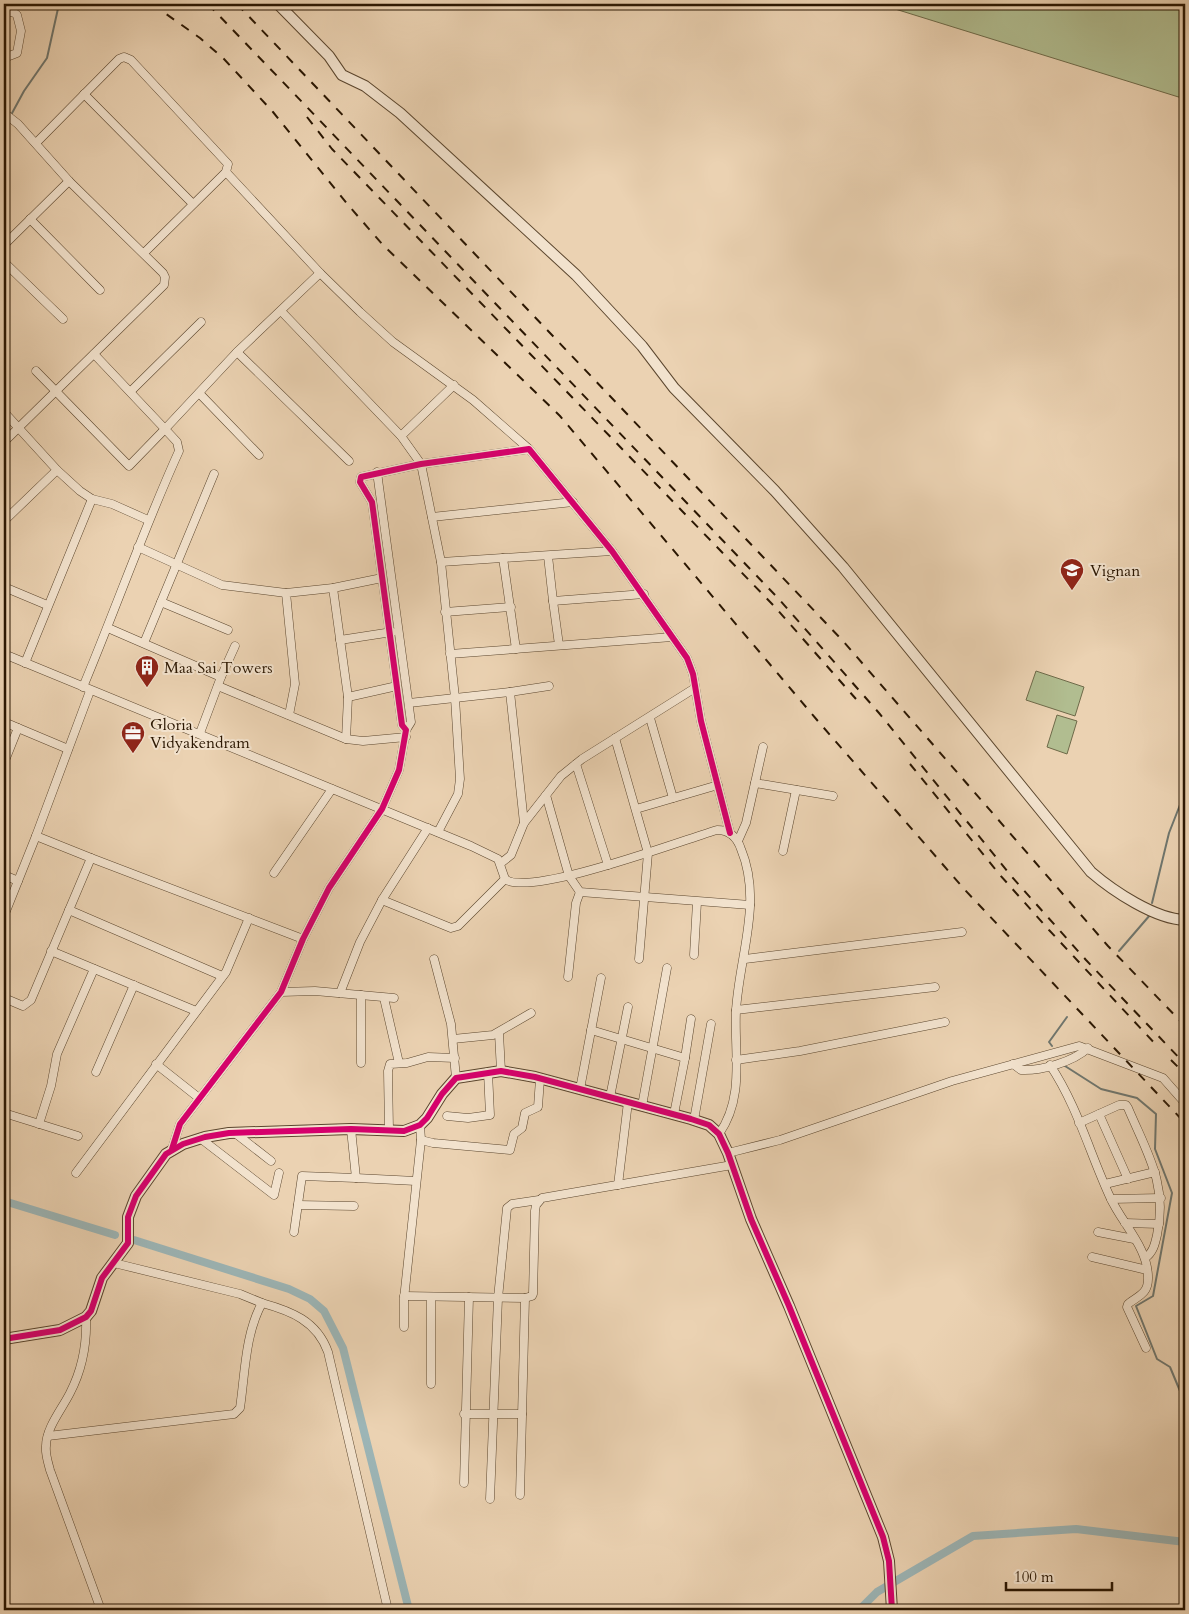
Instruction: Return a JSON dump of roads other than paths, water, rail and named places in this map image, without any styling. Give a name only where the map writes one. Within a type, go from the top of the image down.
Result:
[{"type":"street","points":[[278,4],[323,49],[342,75],[365,86],[400,113],[576,275],[642,346],[674,388],[775,491],[838,562],[1090,872],[1122,896],[1162,915],[1185,920]]},
{"type":"street","points":[[4,13],[13,12],[17,14],[21,31],[17,53],[4,58]]},
{"type":"street","points":[[36,142],[120,59],[128,58],[228,164],[226,172],[144,253]]},
{"type":"street","points":[[84,94],[193,204]]},
{"type":"street","points":[[4,113],[36,142],[69,181],[144,253],[165,277],[164,286],[4,442]]},
{"type":"street","points":[[226,172],[320,273],[393,342],[454,385],[528,449],[612,551],[644,594],[687,658],[730,833]]},
{"type":"street","points":[[4,245],[69,181]]},
{"type":"street","points":[[30,219],[100,290]]},
{"type":"street","points":[[4,262],[63,319]]},
{"type":"street","points":[[36,371],[129,466],[237,352],[320,273]]},
{"type":"street","points":[[281,311],[400,436],[421,464],[441,562],[455,698],[459,788],[438,832]]},
{"type":"street","points":[[131,392],[201,322]]},
{"type":"street","points":[[237,352],[349,462]]},
{"type":"street","points":[[4,916],[68,749],[86,689],[148,520],[179,451],[177,442],[94,354]]},
{"type":"street","points":[[400,436],[454,385]]},
{"type":"street","points":[[199,393],[259,455]]},
{"type":"street","points":[[4,412],[57,470],[80,491],[92,498],[112,504],[148,520]]},
{"type":"street","points":[[406,733],[402,725],[372,502],[360,482],[360,477],[421,464],[528,449]]},
{"type":"street","points":[[4,522],[57,470]]},
{"type":"street","points":[[172,1149],[180,1124],[281,992],[303,939],[329,888],[382,809],[399,770],[406,733],[411,722],[377,472]]},
{"type":"street","points":[[144,643],[214,474]]},
{"type":"street","points":[[24,663],[92,498]]},
{"type":"street","points":[[432,517],[573,502]]},
{"type":"street","points":[[138,547],[222,585],[286,593],[333,588],[382,578]]},
{"type":"street","points":[[441,562],[612,551]]},
{"type":"street","points":[[548,556],[559,646]]},
{"type":"street","points":[[503,558],[516,649]]},
{"type":"street","points":[[4,587],[47,605]]},
{"type":"street","points":[[333,588],[348,698],[346,739]]},
{"type":"street","points":[[286,593],[295,684],[289,715]]},
{"type":"street","points":[[553,601],[644,594]]},
{"type":"street","points":[[160,602],[228,630]]},
{"type":"street","points":[[445,612],[511,607]]},
{"type":"street","points":[[108,628],[220,677]]},
{"type":"street","points":[[340,640],[399,631]]},
{"type":"street","points":[[450,654],[672,637]]},
{"type":"street","points":[[200,732],[220,677],[234,646]]},
{"type":"street","points":[[4,654],[86,689],[200,732],[494,856],[501,864],[505,879]]},
{"type":"street","points":[[218,686],[346,739],[363,741],[406,733]]},
{"type":"street","points":[[348,698],[397,686]]},
{"type":"street","points":[[408,703],[549,686]]},
{"type":"street","points":[[501,864],[510,855],[524,823],[561,776],[615,738],[650,718],[695,688]]},
{"type":"street","points":[[510,692],[524,823]]},
{"type":"street","points":[[650,718],[673,798]]},
{"type":"street","points":[[4,722],[68,749]]},
{"type":"street","points":[[4,763],[18,728]]},
{"type":"street","points":[[615,738],[648,852],[639,959]]},
{"type":"street","points":[[738,841],[746,823],[762,747]]},
{"type":"street","points":[[576,764],[608,865]]},
{"type":"street","points":[[755,783],[833,796]]},
{"type":"street","points":[[636,809],[718,785]]},
{"type":"street","points":[[274,873],[332,789]]},
{"type":"street","points":[[783,851],[796,790]]},
{"type":"street","points":[[546,795],[569,876],[580,892]]},
{"type":"street","points":[[340,993],[360,942],[382,900],[428,828]]},
{"type":"street","points":[[505,879],[521,884],[569,876],[716,830],[725,830],[738,841],[749,874],[750,905],[745,960],[736,1010],[736,1097],[727,1123],[719,1134]]},
{"type":"street","points":[[36,836],[303,939]]},
{"type":"street","points":[[4,998],[23,1006],[31,1000],[91,858]]},
{"type":"street","points":[[4,875],[18,881]]},
{"type":"street","points":[[382,900],[451,928],[458,926],[505,879]]},
{"type":"street","points":[[580,892],[750,905]]},
{"type":"street","points":[[568,977],[576,903],[580,892]]},
{"type":"street","points":[[694,955],[697,902]]},
{"type":"street","points":[[69,910],[222,976]]},
{"type":"street","points":[[76,1173],[231,963],[249,918]]},
{"type":"street","points":[[745,960],[962,932]]},
{"type":"street","points":[[52,951],[196,1011]]},
{"type":"street","points":[[4,1339],[60,1330],[86,1317],[91,1311],[102,1278],[128,1243],[131,1207],[156,1165],[172,1149],[200,1138],[235,1133],[351,1129],[404,1131],[420,1125],[456,1078],[453,1039],[446,999],[434,959]]},
{"type":"street","points":[[642,1106],[667,968]]},
{"type":"street","points":[[39,1124],[51,1086],[57,1054],[94,969]]},
{"type":"street","points":[[580,1089],[601,978]]},
{"type":"street","points":[[96,1072],[134,985]]},
{"type":"street","points":[[736,1010],[935,987]]},
{"type":"street","points":[[281,992],[340,993],[394,998]]},
{"type":"street","points":[[361,995],[361,1063]]},
{"type":"street","points":[[384,998],[399,1063]]},
{"type":"street","points":[[610,1097],[628,1007]]},
{"type":"street","points":[[453,1039],[486,1037],[498,1034],[530,1013]]},
{"type":"street","points":[[674,1114],[691,1019]]},
{"type":"street","points":[[736,1060],[808,1049],[945,1022]]},
{"type":"street","points":[[694,1120],[711,1024]]},
{"type":"street","points":[[591,1030],[685,1058]]},
{"type":"street","points":[[498,1034],[501,1071]]},
{"type":"street","points":[[728,1152],[780,1140],[952,1081],[1071,1048],[1088,1048],[1163,1078],[1185,1103]]},
{"type":"street","points":[[1013,1064],[1021,1070],[1050,1065],[1079,1056],[1088,1048]]},
{"type":"street","points":[[389,1130],[388,1071],[390,1064],[407,1063],[428,1057],[455,1058]]},
{"type":"street","points":[[156,1064],[199,1098]]},
{"type":"street","points":[[1050,1065],[1063,1086],[1111,1199],[1145,1258],[1148,1270],[1147,1288],[1127,1307],[1146,1348]]},
{"type":"street","points":[[456,1078],[501,1071],[540,1078],[694,1120],[709,1125],[719,1134],[728,1152],[751,1219],[789,1306],[883,1537],[889,1561],[892,1607]]},
{"type":"street","points":[[447,1116],[468,1118],[490,1115],[488,1072]]},
{"type":"street","points":[[421,1140],[433,1143],[510,1150],[514,1134],[522,1128],[525,1113],[538,1107],[540,1078]]},
{"type":"street","points":[[618,1186],[628,1102]]},
{"type":"street","points":[[1078,1123],[1119,1105],[1126,1105],[1155,1172],[1161,1198],[1159,1224],[1152,1251],[1145,1258]]},
{"type":"street","points":[[4,1113],[78,1136]]},
{"type":"street","points":[[1099,1114],[1128,1179]]},
{"type":"street","points":[[404,1327],[404,1296],[421,1140],[420,1125]]},
{"type":"street","points":[[351,1129],[356,1178]]},
{"type":"street","points":[[235,1133],[270,1161]]},
{"type":"street","points":[[200,1138],[274,1195],[279,1173]]},
{"type":"street","points":[[490,1499],[495,1416],[498,1298],[507,1208],[512,1204],[539,1200],[546,1196],[618,1186],[732,1165]]},
{"type":"street","points":[[1105,1184],[1155,1172]]},
{"type":"street","points":[[294,1232],[302,1176],[416,1181]]},
{"type":"street","points":[[1111,1199],[1161,1198]]},
{"type":"street","points":[[404,1296],[525,1298],[532,1296],[535,1212],[539,1200]]},
{"type":"street","points":[[298,1205],[354,1206]]},
{"type":"street","points":[[1125,1223],[1159,1224]]},
{"type":"street","points":[[1098,1232],[1134,1239]]},
{"type":"street","points":[[1092,1257],[1148,1270]]},
{"type":"street","points":[[114,1263],[240,1294],[288,1310],[304,1319],[323,1339],[388,1610]]},
{"type":"street","points":[[430,1384],[431,1297]]},
{"type":"street","points":[[464,1483],[464,1414],[469,1297]]},
{"type":"street","points":[[520,1495],[525,1298]]},
{"type":"street","points":[[48,1436],[234,1414],[240,1408],[251,1336],[262,1302]]},
{"type":"street","points":[[86,1317],[87,1335],[79,1370],[48,1436],[46,1446],[50,1470],[101,1610]]},
{"type":"street","points":[[464,1414],[495,1416],[522,1414]]},
{"type":"waterway","points":[[11,115],[24,91],[47,58],[59,4]]},
{"type":"waterway","points":[[4,129],[9,119]]},
{"type":"waterway","points":[[1152,903],[1169,833],[1185,792]]},
{"type":"waterway","points":[[1119,951],[1150,915]]},
{"type":"waterway","points":[[1052,1046],[1049,1042],[1067,1017]]},
{"type":"waterway","points":[[1065,1066],[1101,1089],[1137,1098],[1156,1114],[1155,1149],[1172,1193],[1153,1296],[1136,1306],[1157,1359],[1170,1367],[1180,1391],[1185,1397]]},
{"type":"waterway","points":[[4,1201],[115,1235]]},
{"type":"waterway","points":[[134,1240],[289,1289],[310,1299],[324,1311],[343,1348],[409,1610]]},
{"type":"waterway","points":[[859,1610],[877,1592],[973,1536],[1076,1529],[1185,1542]]},
{"type":"railway","points":[[152,4],[200,38],[224,59],[273,112],[383,245],[560,416],[817,720],[965,890],[1185,1123]]},
{"type":"railway","points":[[208,4],[778,598],[879,713],[1012,877],[1086,960],[1185,1064]]},
{"type":"railway","points":[[237,4],[843,641],[1108,946],[1185,1026]]},
{"type":"railway","points":[[307,117],[332,149],[774,606],[856,699]]},
{"type":"railway","points":[[910,764],[1000,875],[1159,1048]]},
{"type":"railway","points":[[1171,1060],[1185,1074]]},
{"type":"place","name":"Vignan","points":[[1072,591]]},
{"type":"place","name":"Maa Sai Towers","points":[[147,688]]},
{"type":"place","name":"Gloria Vidyakendram","points":[[133,754]]}]
